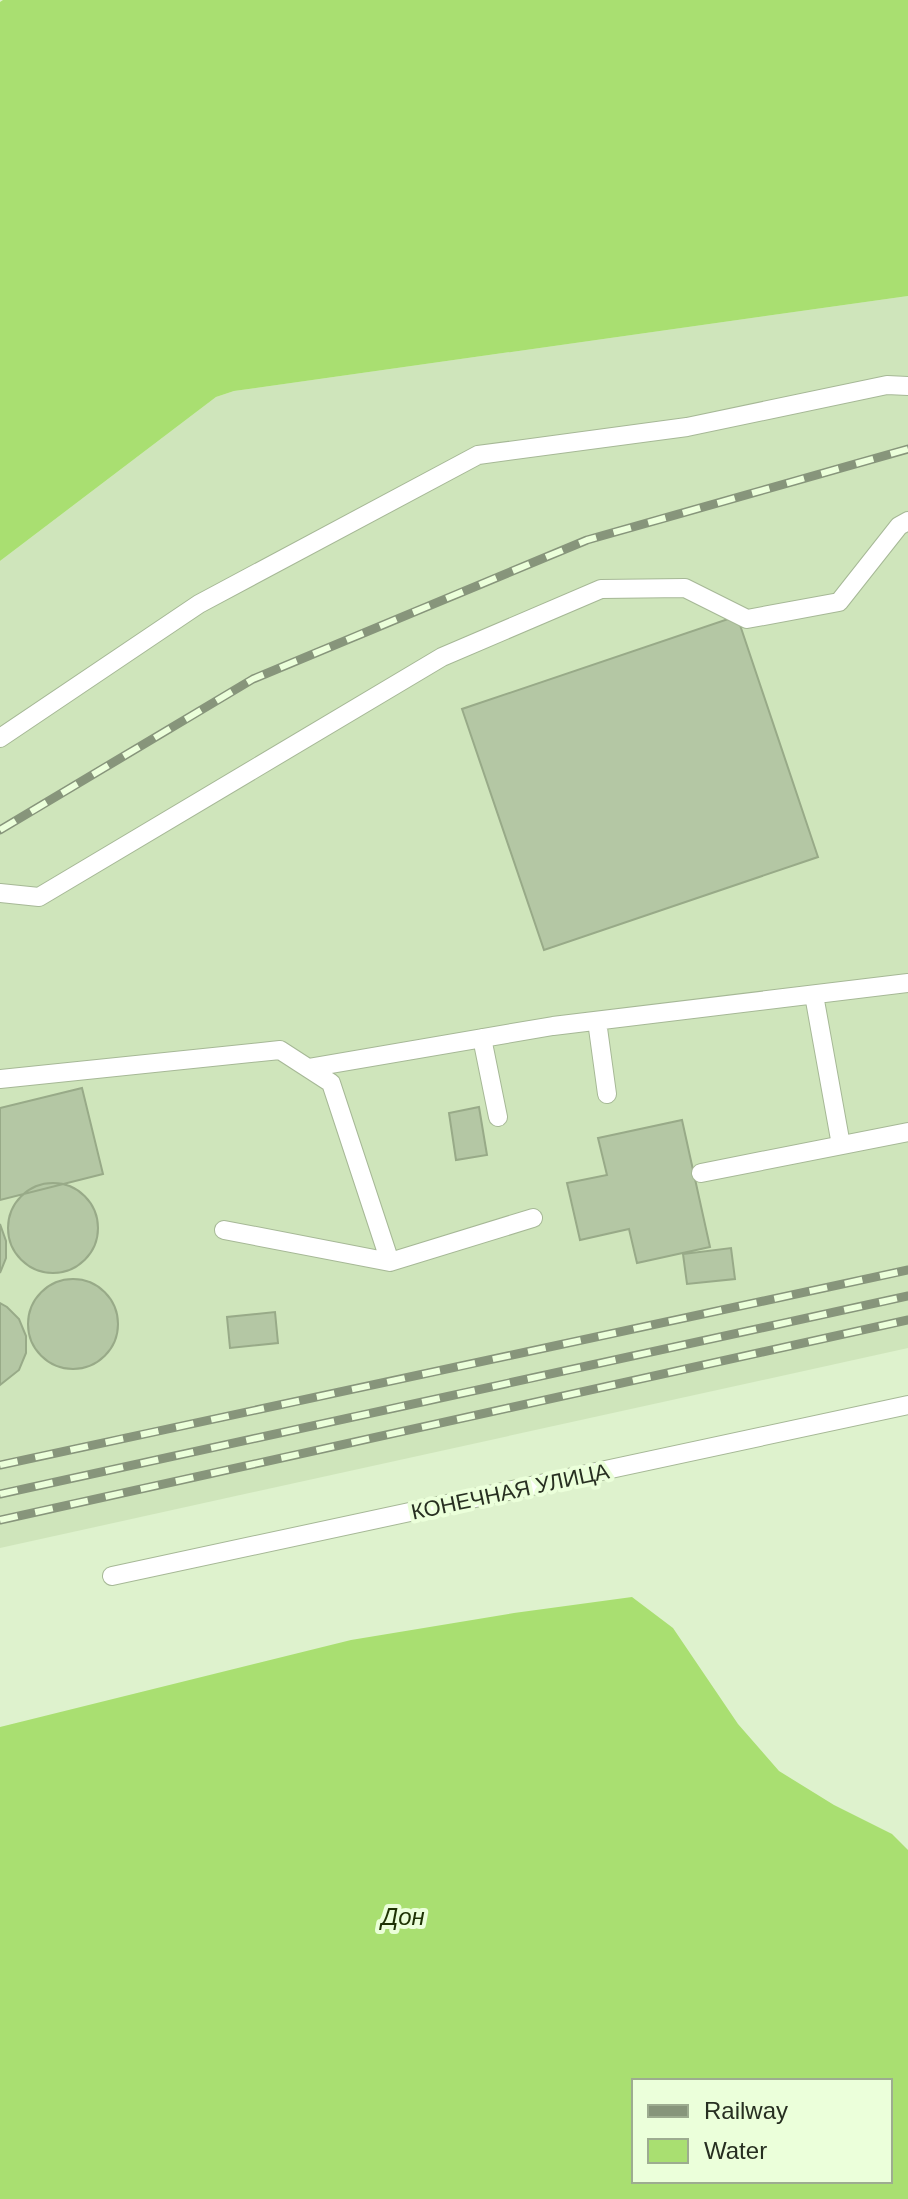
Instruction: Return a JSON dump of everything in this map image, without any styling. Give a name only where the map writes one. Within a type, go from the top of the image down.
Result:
[{"type":"lane","points":[[0,738],[199,604],[478,455],[687,427],[887,385],[908,386]]},
{"type":"lane","points":[[0,893],[39,897],[442,657],[601,589],[685,588],[747,619],[839,602],[899,526],[908,521]]},
{"type":"lane","points":[[308,1068],[597,1021],[908,983]]},
{"type":"lane","points":[[814,995],[841,1145]]},
{"type":"lane","points":[[597,1021],[607,1094]]},
{"type":"lane","points":[[482,1038],[498,1117]]},
{"type":"lane","points":[[0,1079],[280,1050],[331,1083],[390,1262]]},
{"type":"lane","points":[[701,1173],[908,1132]]},
{"type":"lane","points":[[224,1230],[390,1262],[533,1218]]},
{"type":"lane","name":"КОНЕЧНАЯ УЛИЦА","points":[[112,1576],[908,1405]]},
{"type":"shaded area","points":[[908,296],[908,1348],[0,1548],[0,561],[216,397],[234,391]]},
{"type":"water","points":[[908,0],[908,296],[234,391],[216,397],[0,561],[0,2]]},
{"type":"water","name":"Дон","points":[[632,1597],[673,1628],[738,1724],[779,1771],[834,1805],[892,1834],[908,1850],[908,2199],[0,2199],[0,1727],[351,1640]]},
{"type":"building","points":[[737,616],[818,857],[544,950],[462,709]]},
{"type":"building","points":[[82,1088],[103,1174],[0,1200],[0,1108]]},
{"type":"building","points":[[479,1107],[487,1155],[456,1160],[449,1113]]},
{"type":"building","points":[[682,1120],[710,1247],[637,1263],[629,1229],[580,1240],[567,1183],[607,1175],[598,1138]]},
{"type":"building","points":[[53,1183],[70,1187],[85,1196],[94,1211],[98,1228],[94,1245],[85,1260],[70,1269],[53,1273],[36,1269],[21,1260],[12,1245],[8,1228],[12,1211],[21,1196],[36,1187]]},
{"type":"building","points":[[0,1224],[6,1241],[6,1258],[0,1273]]},
{"type":"building","points":[[731,1248],[735,1279],[687,1284],[683,1254]]},
{"type":"building","points":[[73,1279],[90,1283],[105,1292],[114,1307],[118,1324],[114,1341],[105,1356],[90,1365],[73,1369],[56,1365],[41,1356],[32,1341],[28,1324],[32,1307],[41,1292],[56,1283]]},
{"type":"building","points":[[0,1303],[19,1319],[26,1336],[26,1353],[19,1370],[0,1385]]},
{"type":"building","points":[[275,1312],[278,1343],[230,1348],[227,1317]]},
{"type":"railway","points":[[0,830],[253,679],[587,540],[908,449]]},
{"type":"railway","points":[[0,1465],[908,1270]]},
{"type":"railway","points":[[0,1494],[908,1296]]},
{"type":"railway","points":[[0,1520],[908,1320]]}]
